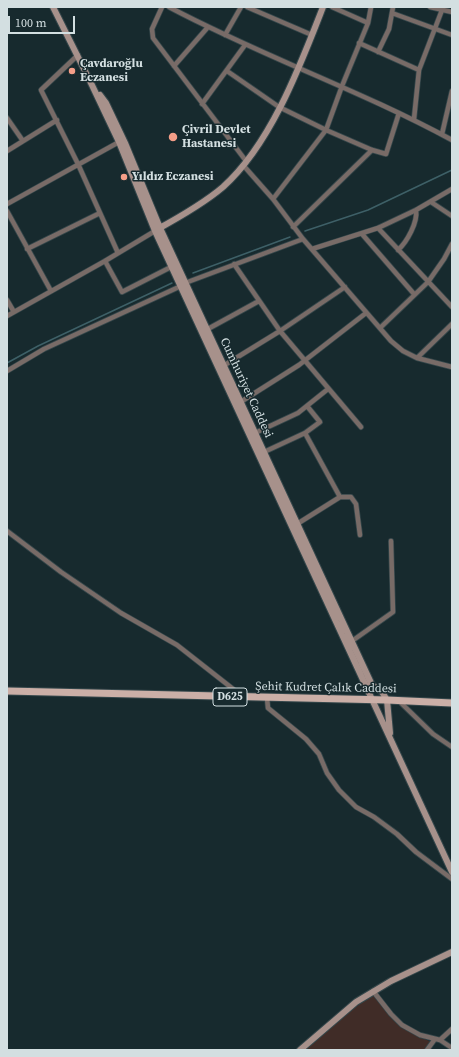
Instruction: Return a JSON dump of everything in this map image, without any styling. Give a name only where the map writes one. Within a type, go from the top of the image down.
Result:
[{"type":"main road","name":"Cumhuriyet Caddesi","points":[[53,7],[78,55],[119,142],[157,230],[223,366],[238,403],[264,452],[372,685],[382,692],[387,700]]},
{"type":"main road","points":[[157,230],[213,195],[229,181],[244,163],[263,136],[300,68],[323,7]]},
{"type":"main road","name":"Cumhuriyet Caddesi","points":[[90,81],[106,103],[123,138],[171,267],[183,284],[452,872]]},
{"type":"main road","name":"Şehit Kudret Çalık Caddesi","points":[[7,691],[398,700],[452,703]]},
{"type":"main road","points":[[387,700],[391,739]]},
{"type":"main road","points":[[300,1050],[356,1002],[373,991],[452,952]]},
{"type":"street","points":[[162,7],[152,29],[152,35],[244,163],[274,199],[303,240],[366,313],[397,346],[417,358],[452,367]]},
{"type":"street","points":[[169,7],[208,28],[414,119],[452,140]]},
{"type":"street","points":[[225,35],[241,7]]},
{"type":"street","points":[[247,7],[312,35]]},
{"type":"street","points":[[332,7],[368,23]]},
{"type":"street","points":[[274,199],[326,130],[368,23],[371,7]]},
{"type":"street","points":[[378,52],[389,28],[393,7]]},
{"type":"street","points":[[430,7],[452,12]]},
{"type":"street","points":[[414,119],[419,70],[442,10]]},
{"type":"street","points":[[392,13],[452,36]]},
{"type":"street","points":[[174,66],[208,28]]},
{"type":"street","points":[[359,43],[419,70]]},
{"type":"street","points":[[202,104],[245,44]]},
{"type":"street","points":[[78,55],[41,90],[78,164],[118,253]]},
{"type":"street","points":[[227,71],[279,107],[326,130],[372,150],[386,154],[399,113]]},
{"type":"street","points":[[442,134],[452,91]]},
{"type":"street","points":[[7,118],[24,142]]},
{"type":"street","points":[[7,151],[24,142],[57,120]]},
{"type":"street","points":[[7,204],[119,142]]},
{"type":"street","points":[[294,227],[372,150]]},
{"type":"street","points":[[312,249],[378,228],[416,210],[452,190]]},
{"type":"street","points":[[431,202],[452,216]]},
{"type":"street","points":[[398,250],[406,241],[416,220],[416,210]]},
{"type":"street","points":[[7,211],[51,291]]},
{"type":"street","points":[[27,249],[100,213]]},
{"type":"street","points":[[378,228],[452,307]]},
{"type":"street","points":[[7,316],[157,230]]},
{"type":"street","points":[[362,234],[414,294]]},
{"type":"street","points":[[7,371],[44,349],[183,284],[234,264],[303,240]]},
{"type":"street","points":[[380,328],[428,282],[444,259],[452,244]]},
{"type":"street","points":[[105,261],[122,292],[171,267]]},
{"type":"street","points":[[234,264],[280,331],[361,427]]},
{"type":"street","points":[[223,366],[280,331],[345,287]]},
{"type":"street","points":[[7,300],[14,312]]},
{"type":"street","points":[[206,330],[259,301]]},
{"type":"street","points":[[238,403],[306,360],[366,313]]},
{"type":"street","points":[[417,358],[452,324]]},
{"type":"street","points":[[255,433],[298,413],[328,389]]},
{"type":"street","points":[[264,452],[305,433],[320,422],[308,406]]},
{"type":"street","points":[[305,433],[340,497]]},
{"type":"street","points":[[297,524],[340,497],[351,497],[356,504],[360,535]]},
{"type":"street","points":[[7,531],[61,572],[115,609],[177,645],[243,697]]},
{"type":"street","points":[[352,641],[393,612],[391,541]]},
{"type":"street","points":[[267,698],[268,708],[306,739],[319,754],[327,773],[339,790],[356,807],[374,817],[416,852],[452,879]]},
{"type":"street","points":[[398,700],[433,734],[452,747]]},
{"type":"street","points":[[373,991],[391,1014],[402,1025],[420,1035],[437,1040],[452,1048]]},
{"type":"street","points":[[427,1050],[437,1040],[452,1029]]},
{"type":"shaded area","points":[[374,992],[396,1018],[417,1035],[431,1042],[425,1050],[304,1050],[345,1013]]},
{"type":"waterway","points":[[305,231],[368,210],[452,170]]},
{"type":"waterway","points":[[193,273],[290,237]]},
{"type":"waterway","points":[[7,363],[38,346],[172,283]]},
{"type":"place","name":"Çavdaroğlu Eczanesi","points":[[72,71]]},
{"type":"place","name":"Çivril Devlet Hastanesi","points":[[173,137]]},
{"type":"place","name":"Yıldız Eczanesi","points":[[124,177]]}]
